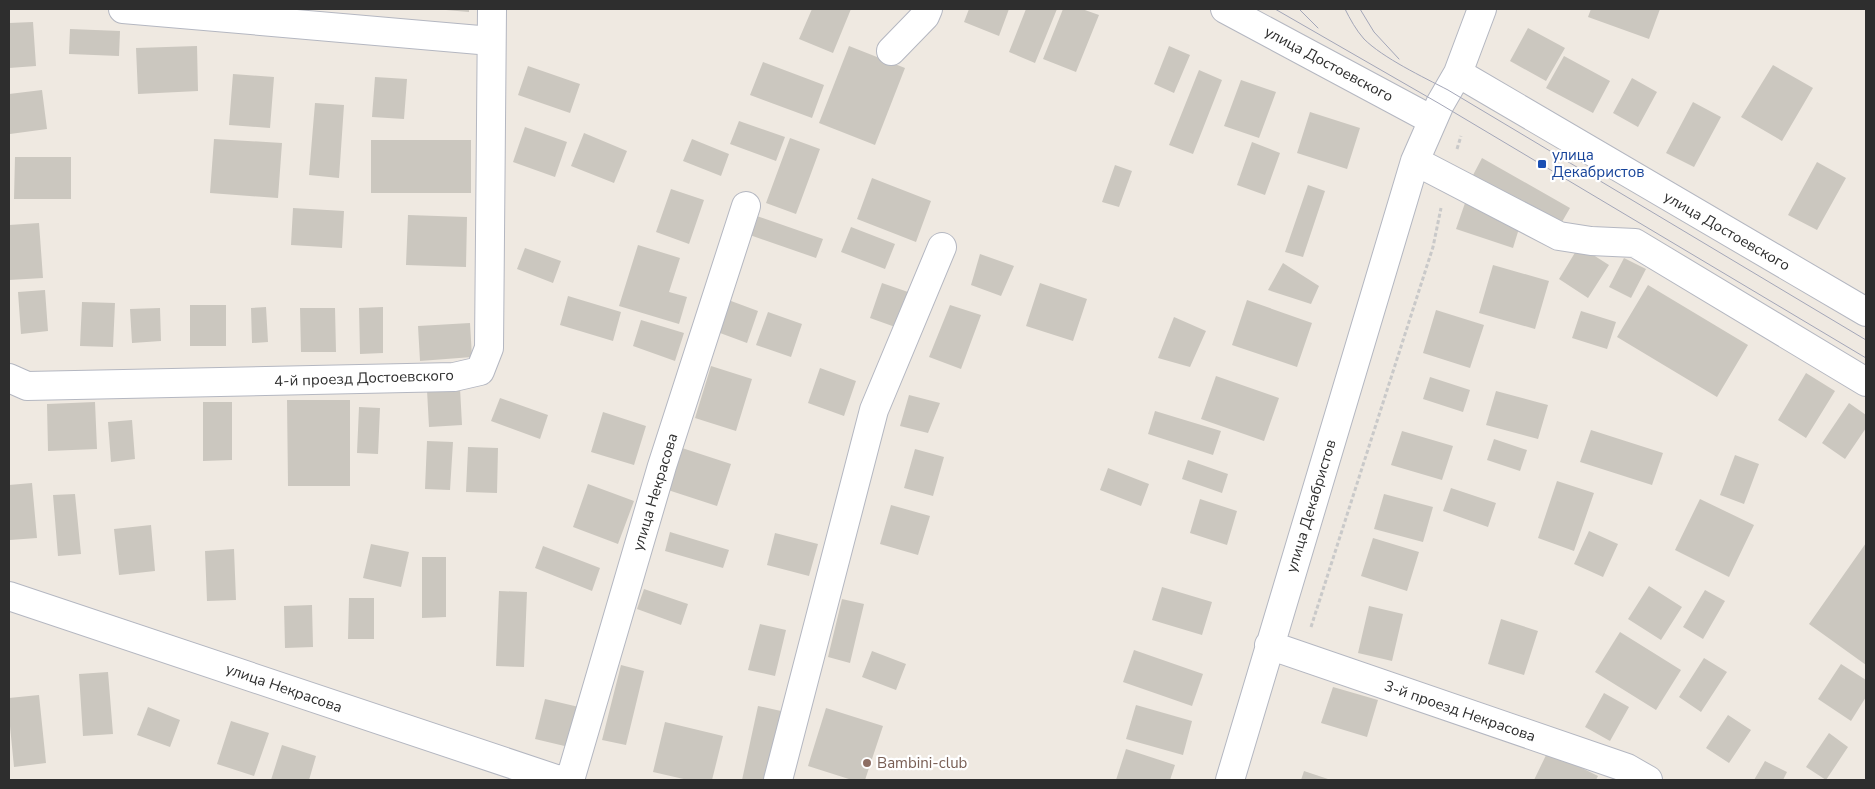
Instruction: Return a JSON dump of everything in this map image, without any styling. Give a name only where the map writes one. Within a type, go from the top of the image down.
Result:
[{"type":"street","points":[[123,9],[492,41]]},
{"type":"street","name":"4-й проезд Достоевского","points":[[9,378],[26,386],[454,377],[480,371],[489,348],[492,9]]},
{"type":"street","points":[[891,51],[925,16],[928,9]]},
{"type":"street","name":"улица Достоевского","points":[[1225,9],[1432,120]]},
{"type":"street","name":"улица Декабристов","points":[[1230,780],[1415,161],[1432,120],[1458,73],[1482,9]]},
{"type":"street","name":"улица Достоевского","points":[[1458,73],[1866,312]]},
{"type":"street","points":[[1415,161],[1559,236],[1591,241],[1635,242],[1866,382]]},
{"type":"street","name":"улица Некрасова","points":[[570,780],[662,466],[746,206]]},
{"type":"street","points":[[778,780],[874,410],[942,247]]},
{"type":"street","name":"улица Некрасова","points":[[9,596],[559,780]]},
{"type":"street","name":"3-й проезд Некрасова","points":[[1269,645],[1627,768],[1648,780]]},
{"type":"path","points":[[1301,656],[1430,257],[1448,178],[1464,128]]},
{"type":"building","points":[[469,9],[469,12],[446,10]]},
{"type":"building","points":[[812,9],[851,9],[833,53],[799,39]]},
{"type":"building","points":[[969,9],[1009,9],[999,36],[964,22]]},
{"type":"building","points":[[1026,9],[1057,9],[1035,63],[1009,52]]},
{"type":"building","points":[[1063,9],[1082,9],[1099,15],[1076,72],[1043,59]]},
{"type":"building","points":[[1591,9],[1660,9],[1649,39],[1588,17]]},
{"type":"building","points":[[33,22],[36,66],[9,68],[9,23]]},
{"type":"building","points":[[1528,28],[1565,48],[1546,81],[1510,61]]},
{"type":"building","points":[[70,29],[120,31],[119,56],[69,54]]},
{"type":"building","points":[[197,46],[198,91],[138,94],[136,48]]},
{"type":"building","points":[[849,46],[905,68],[875,145],[819,123]]},
{"type":"building","points":[[1169,46],[1190,55],[1174,93],[1154,84]]},
{"type":"building","points":[[1564,56],[1610,81],[1593,113],[1546,88]]},
{"type":"building","points":[[763,62],[824,85],[812,118],[750,95]]},
{"type":"building","points":[[1773,65],[1813,88],[1782,141],[1741,117]]},
{"type":"building","points":[[528,66],[580,84],[570,113],[518,95]]},
{"type":"building","points":[[1199,70],[1222,80],[1193,154],[1169,145]]},
{"type":"building","points":[[233,74],[274,77],[270,128],[229,125]]},
{"type":"building","points":[[375,77],[407,79],[404,119],[372,117]]},
{"type":"building","points":[[1632,78],[1657,92],[1638,127],[1613,113]]},
{"type":"building","points":[[1241,80],[1276,92],[1259,138],[1224,126]]},
{"type":"building","points":[[42,90],[47,129],[10,134],[9,94]]},
{"type":"building","points":[[1693,102],[1721,117],[1694,167],[1666,153]]},
{"type":"building","points":[[315,103],[344,105],[339,178],[309,175]]},
{"type":"building","points":[[1310,112],[1360,128],[1347,169],[1297,153]]},
{"type":"building","points":[[739,121],[785,137],[776,161],[730,144]]},
{"type":"building","points":[[525,127],[567,142],[555,177],[513,162]]},
{"type":"building","points":[[584,133],[627,151],[614,183],[571,166]]},
{"type":"building","points":[[790,138],[820,149],[796,214],[766,203]]},
{"type":"building","points":[[214,139],[282,143],[278,198],[210,193]]},
{"type":"building","points":[[692,139],[729,154],[721,176],[683,161]]},
{"type":"building","points":[[371,140],[471,140],[471,193],[371,193]]},
{"type":"building","points":[[1252,142],[1280,153],[1265,195],[1237,185]]},
{"type":"building","points":[[15,157],[71,157],[71,199],[14,199]]},
{"type":"building","points":[[1482,158],[1570,208],[1559,227],[1472,177]]},
{"type":"building","points":[[1817,162],[1846,178],[1817,230],[1788,215]]},
{"type":"building","points":[[1115,165],[1132,171],[1119,207],[1102,202]]},
{"type":"building","points":[[872,178],[931,201],[916,242],[857,219]]},
{"type":"building","points":[[1308,185],[1325,191],[1303,257],[1285,252]]},
{"type":"building","points":[[671,189],[704,200],[689,244],[656,232]]},
{"type":"building","points":[[1465,203],[1521,222],[1513,248],[1456,229]]},
{"type":"building","points":[[293,208],[344,211],[342,248],[291,245]]},
{"type":"building","points":[[408,215],[467,217],[466,267],[406,265]]},
{"type":"building","points":[[754,215],[823,239],[816,258],[747,234]]},
{"type":"building","points":[[39,223],[43,278],[9,280],[9,225]]},
{"type":"building","points":[[851,227],[895,244],[885,269],[841,252]]},
{"type":"building","points":[[638,245],[680,258],[669,292],[687,297],[679,324],[619,306]]},
{"type":"building","points":[[1579,246],[1609,265],[1588,298],[1559,279]]},
{"type":"building","points":[[525,248],[561,261],[553,283],[517,269]]},
{"type":"building","points":[[980,254],[1014,266],[1001,296],[971,285]]},
{"type":"building","points":[[1624,258],[1646,269],[1631,298],[1609,287]]},
{"type":"building","points":[[1283,263],[1319,286],[1311,304],[1268,290]]},
{"type":"building","points":[[1493,265],[1549,281],[1535,329],[1479,313]]},
{"type":"building","points":[[882,283],[911,293],[898,328],[870,318]]},
{"type":"building","points":[[1040,283],[1087,299],[1073,341],[1026,326]]},
{"type":"building","points":[[1648,285],[1748,345],[1717,397],[1617,337]]},
{"type":"building","points":[[45,290],[48,331],[21,334],[18,292]]},
{"type":"building","points":[[568,296],[621,312],[613,341],[560,325]]},
{"type":"building","points":[[723,298],[758,311],[747,343],[712,330]]},
{"type":"building","points":[[1247,300],[1312,323],[1297,367],[1232,345]]},
{"type":"building","points":[[82,302],[115,303],[113,347],[80,346]]},
{"type":"building","points":[[190,305],[226,305],[226,346],[190,346]]},
{"type":"building","points":[[950,305],[981,315],[961,369],[929,357]]},
{"type":"building","points":[[266,307],[268,342],[252,343],[251,308]]},
{"type":"building","points":[[383,307],[383,353],[360,354],[359,308]]},
{"type":"building","points":[[160,308],[161,341],[132,343],[130,309]]},
{"type":"building","points":[[300,308],[335,308],[336,352],[301,352]]},
{"type":"building","points":[[1436,310],[1484,325],[1470,368],[1423,353]]},
{"type":"building","points":[[1581,311],[1616,322],[1607,349],[1572,338]]},
{"type":"building","points":[[768,312],[802,324],[791,357],[756,345]]},
{"type":"building","points":[[1174,317],[1206,331],[1190,367],[1158,358]]},
{"type":"building","points":[[641,320],[684,333],[675,361],[633,346]]},
{"type":"building","points":[[470,323],[472,357],[420,361],[418,326]]},
{"type":"building","points":[[711,366],[752,379],[736,431],[695,418]]},
{"type":"building","points":[[820,368],[856,381],[844,416],[808,403]]},
{"type":"building","points":[[1806,373],[1835,391],[1806,438],[1778,420]]},
{"type":"building","points":[[1216,376],[1279,398],[1264,441],[1201,419]]},
{"type":"building","points":[[1430,377],[1470,390],[1463,412],[1423,399]]},
{"type":"building","points":[[460,388],[462,425],[429,427],[427,390]]},
{"type":"building","points":[[1496,391],[1548,405],[1538,439],[1486,425]]},
{"type":"building","points":[[909,395],[940,403],[928,433],[900,426]]},
{"type":"building","points":[[500,398],[548,415],[540,439],[491,421]]},
{"type":"building","points":[[287,400],[350,400],[350,486],[288,486]]},
{"type":"building","points":[[95,402],[97,449],[48,451],[47,404]]},
{"type":"building","points":[[203,402],[232,402],[232,460],[203,461]]},
{"type":"building","points":[[1849,403],[1866,415],[1866,428],[1845,459],[1822,443]]},
{"type":"building","points":[[359,407],[380,408],[378,454],[357,453]]},
{"type":"building","points":[[1155,411],[1221,431],[1213,455],[1148,434]]},
{"type":"building","points":[[603,412],[646,426],[634,465],[591,452]]},
{"type":"building","points":[[132,420],[135,459],[111,462],[108,422]]},
{"type":"building","points":[[1591,430],[1663,453],[1652,485],[1580,462]]},
{"type":"building","points":[[1402,431],[1453,446],[1442,480],[1391,465]]},
{"type":"building","points":[[1494,439],[1527,450],[1520,471],[1487,460]]},
{"type":"building","points":[[427,441],[453,442],[450,490],[425,489]]},
{"type":"building","points":[[468,447],[498,448],[497,493],[466,492]]},
{"type":"building","points":[[682,448],[731,464],[717,506],[668,490]]},
{"type":"building","points":[[915,449],[944,457],[933,496],[904,488]]},
{"type":"building","points":[[1735,455],[1759,464],[1744,504],[1720,495]]},
{"type":"building","points":[[1188,460],[1228,474],[1222,493],[1182,479]]},
{"type":"building","points":[[1108,468],[1149,484],[1141,506],[1100,490]]},
{"type":"building","points":[[1557,481],[1594,493],[1574,551],[1538,538]]},
{"type":"building","points":[[32,483],[37,538],[10,540],[9,485]]},
{"type":"building","points":[[588,484],[634,501],[618,544],[573,527]]},
{"type":"building","points":[[1451,488],[1496,503],[1488,527],[1443,511]]},
{"type":"building","points":[[75,494],[81,554],[58,556],[53,495]]},
{"type":"building","points":[[1384,494],[1433,507],[1423,542],[1374,529]]},
{"type":"building","points":[[1200,499],[1237,511],[1227,545],[1190,533]]},
{"type":"building","points":[[1700,499],[1754,525],[1729,577],[1675,550]]},
{"type":"building","points":[[891,505],[930,516],[918,555],[880,544]]},
{"type":"building","points":[[151,525],[155,571],[119,575],[114,529]]},
{"type":"building","points":[[1589,531],[1618,544],[1603,577],[1574,564]]},
{"type":"building","points":[[670,532],[729,550],[723,568],[665,551]]},
{"type":"building","points":[[775,533],[818,544],[809,576],[767,565]]},
{"type":"building","points":[[1373,538],[1419,552],[1407,591],[1361,576]]},
{"type":"building","points":[[1866,543],[1866,665],[1809,624]]},
{"type":"building","points":[[371,544],[409,552],[401,587],[363,578]]},
{"type":"building","points":[[543,546],[600,568],[592,591],[535,568]]},
{"type":"building","points":[[234,549],[236,600],[207,601],[205,551]]},
{"type":"building","points":[[422,557],[446,557],[446,617],[422,618]]},
{"type":"building","points":[[1649,586],[1682,607],[1661,640],[1628,619]]},
{"type":"building","points":[[1162,587],[1212,602],[1202,635],[1152,620]]},
{"type":"building","points":[[644,589],[688,604],[681,625],[637,609]]},
{"type":"building","points":[[1705,590],[1725,601],[1703,639],[1683,627]]},
{"type":"building","points":[[499,591],[527,592],[524,667],[496,666]]},
{"type":"building","points":[[349,598],[374,598],[374,639],[348,639]]},
{"type":"building","points":[[842,599],[864,604],[850,663],[828,657]]},
{"type":"building","points":[[312,605],[313,647],[285,648],[284,606]]},
{"type":"building","points":[[1369,606],[1403,614],[1392,661],[1358,653]]},
{"type":"building","points":[[1501,619],[1538,631],[1524,675],[1488,664]]},
{"type":"building","points":[[760,624],[786,630],[775,676],[748,670]]},
{"type":"building","points":[[1620,632],[1681,670],[1656,710],[1595,672]]},
{"type":"building","points":[[1134,650],[1203,674],[1192,706],[1123,682]]},
{"type":"building","points":[[872,651],[906,664],[896,690],[862,677]]},
{"type":"building","points":[[1704,658],[1727,672],[1701,712],[1679,697]]},
{"type":"building","points":[[1841,664],[1866,680],[1866,697],[1851,721],[1818,699]]},
{"type":"building","points":[[621,665],[644,671],[626,745],[602,740]]},
{"type":"building","points":[[108,672],[113,734],[83,736],[79,674]]},
{"type":"building","points":[[1333,687],[1378,700],[1367,737],[1321,723]]},
{"type":"building","points":[[1604,693],[1629,707],[1610,741],[1585,727]]},
{"type":"building","points":[[39,695],[46,763],[14,767],[9,698]]},
{"type":"building","points":[[545,699],[583,708],[573,748],[535,739]]},
{"type":"building","points":[[1136,705],[1192,721],[1183,755],[1126,739]]},
{"type":"building","points":[[758,706],[781,711],[766,780],[742,780]]},
{"type":"building","points":[[148,707],[180,720],[170,747],[137,735]]},
{"type":"building","points":[[826,708],[883,726],[865,780],[852,780],[808,766]]},
{"type":"building","points":[[1728,715],[1751,730],[1729,763],[1706,748]]},
{"type":"building","points":[[231,721],[269,733],[254,776],[217,764]]},
{"type":"building","points":[[665,722],[723,736],[712,780],[688,780],[653,772]]},
{"type":"building","points":[[1829,733],[1848,747],[1826,780],[1806,767]]},
{"type":"building","points":[[282,745],[316,756],[309,780],[271,780]]},
{"type":"building","points":[[1126,749],[1175,765],[1170,780],[1116,780]]},
{"type":"building","points":[[1548,751],[1598,776],[1596,780],[1534,780]]},
{"type":"building","points":[[1765,761],[1787,772],[1783,780],[1754,780]]},
{"type":"building","points":[[1304,771],[1331,780],[1301,780]]},
{"type":"tram line","points":[[1275,9],[1440,104],[1866,358]]},
{"type":"tram line","points":[[1299,9],[1318,28]]},
{"type":"tram line","points":[[1345,9],[1364,39],[1392,60],[1448,90],[1866,340]]},
{"type":"tram line","points":[[1360,9],[1374,32],[1399,59]]},
{"type":"place","name":"улица Декабристов","points":[[1542,164]]},
{"type":"place","name":"Bambini-club","points":[[867,763]]}]
